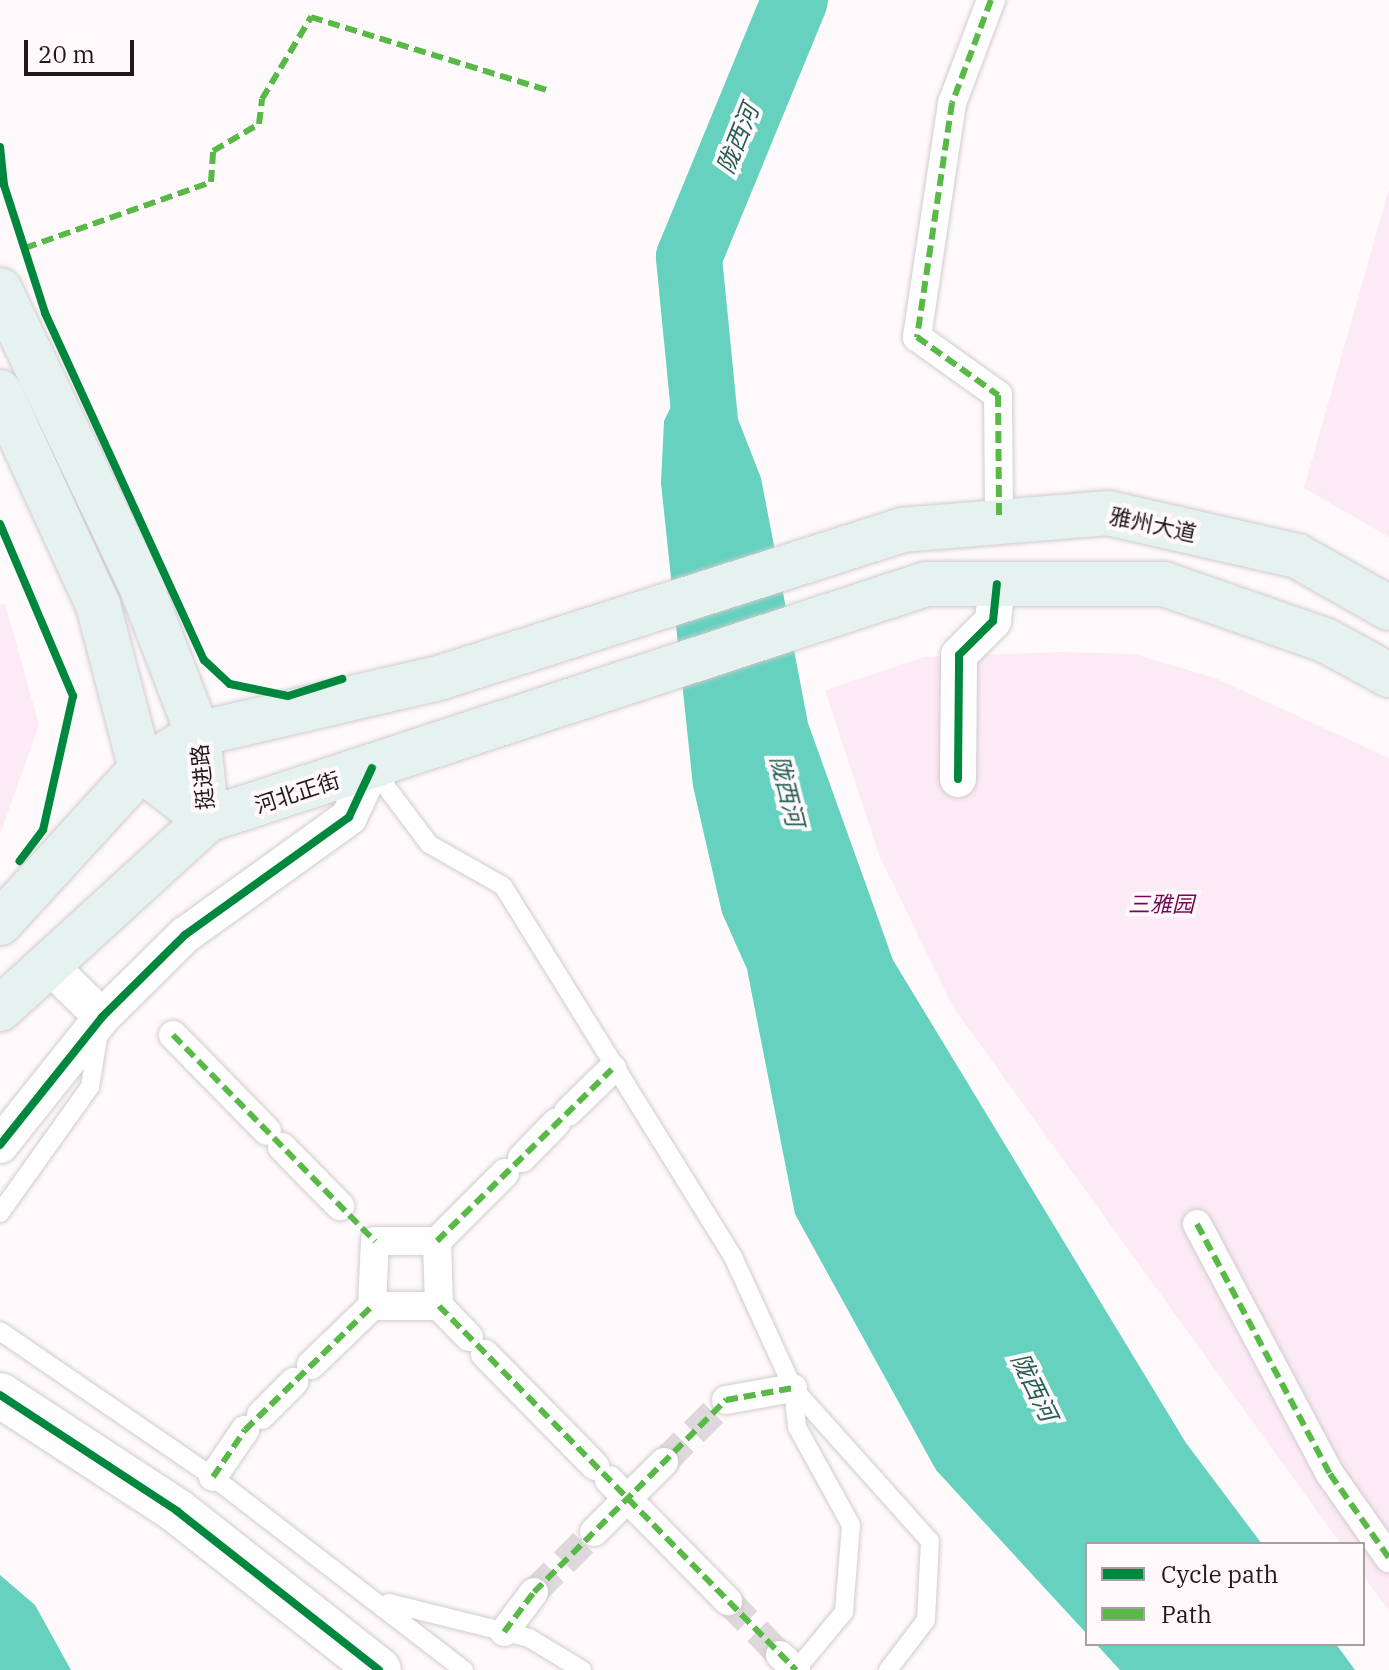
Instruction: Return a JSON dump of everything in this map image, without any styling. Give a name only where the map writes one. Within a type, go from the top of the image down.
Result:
[{"type":"main road","name":"挺进路","points":[[0,290],[141,586],[198,734],[207,820]]},
{"type":"main road","points":[[0,392],[98,605],[141,769]]},
{"type":"main road","name":"雅州大道","points":[[198,734],[439,678],[902,530],[999,517],[1108,513],[1297,556],[1389,608]]},
{"type":"main road","name":"河北正街","points":[[0,1009],[46,962],[207,820],[372,768],[515,716],[926,584],[997,584]]},
{"type":"main road","points":[[997,584],[1164,584],[1325,640],[1389,675]]},
{"type":"main road","points":[[0,923],[141,769],[198,734]]},
{"type":"main road","name":"挺进路","points":[[141,769],[207,820]]},
{"type":"street","points":[[991,0],[952,103],[917,337],[998,395],[999,517]]},
{"type":"street","points":[[958,779],[959,655],[993,621],[997,584]]},
{"type":"street","points":[[0,1145],[102,1017],[185,935],[349,817],[372,768]]},
{"type":"street","points":[[46,962],[102,1017]]},
{"type":"street","points":[[173,1035],[375,1241],[437,1241],[612,1069]]},
{"type":"street","points":[[1197,1224],[1330,1474],[1389,1558]]},
{"type":"street","points":[[213,1477],[253,1423],[372,1306],[375,1241]]},
{"type":"street","points":[[437,1241],[439,1306],[728,1601]]},
{"type":"street","points":[[372,1306],[439,1306]]},
{"type":"street","points":[[726,1400],[793,1388]]},
{"type":"street","points":[[0,1395],[177,1511],[379,1670]]},
{"type":"street","points":[[611,1481],[664,1462]]},
{"type":"street","points":[[594,1532],[611,1481]]},
{"type":"street","points":[[504,1632],[534,1592]]},
{"type":"lane","points":[[372,768],[429,844],[503,886],[612,1069],[734,1259],[793,1388],[930,1541],[926,1620],[888,1670]]},
{"type":"lane","points":[[0,1213],[90,1087],[102,1017]]},
{"type":"lane","points":[[0,1331],[213,1477],[382,1601],[464,1670]]},
{"type":"lane","points":[[791,1665],[844,1612],[851,1525],[797,1427],[793,1388]]},
{"type":"lane","points":[[382,1601],[504,1632],[582,1670]]},
{"type":"green space","points":[[1389,189],[1389,537],[1304,488]]},
{"type":"green space","points":[[5,603],[39,725],[0,834],[0,605]]},
{"type":"green space","name":"三雅园","points":[[1061,652],[1134,654],[1215,678],[1389,758],[1389,1611],[1365,1578],[1365,1542],[1340,1542],[953,1007],[879,855],[825,690],[924,657]]},
{"type":"water","points":[[692,363],[736,414],[761,478],[808,723],[893,960],[1186,1443],[1260,1542],[1085,1542],[1085,1632],[936,1470],[795,1214],[747,969],[722,913],[693,786],[661,483],[664,421]]},
{"type":"water","points":[[0,1575],[35,1605],[71,1670],[0,1670]]},
{"type":"water","points":[[1098,1646],[1337,1646],[1355,1670],[1120,1670]]},
{"type":"waterway","name":"陇西河","points":[[709,462],[689,257],[795,0]]},
{"type":"tunnel","points":[[664,1462],[726,1400]]},
{"type":"tunnel","points":[[534,1592],[594,1532]]},
{"type":"tunnel","points":[[728,1601],[780,1655]]},
{"type":"marked path","points":[[991,0],[952,103],[917,337],[998,395],[999,517]]},
{"type":"marked path","points":[[25,248],[211,182],[213,151],[259,124],[262,99],[311,17],[547,90]]},
{"type":"marked path","points":[[173,1035],[375,1241]]},
{"type":"marked path","points":[[437,1241],[612,1069]]},
{"type":"marked path","points":[[1197,1224],[1330,1474],[1389,1558]]},
{"type":"marked path","points":[[213,1477],[245,1430],[372,1306]]},
{"type":"marked path","points":[[439,1306],[796,1670]]},
{"type":"marked path","points":[[504,1632],[534,1592],[726,1400],[793,1388]]},
{"type":"cycle path","points":[[0,147],[4,185],[45,313],[204,660],[230,684],[288,696],[342,679]]},
{"type":"cycle path","points":[[0,524],[73,696],[43,830],[20,861]]},
{"type":"cycle path","points":[[958,779],[959,655],[993,621],[997,584]]},
{"type":"cycle path","points":[[0,1145],[102,1017],[185,935],[349,817],[372,768]]},
{"type":"cycle path","points":[[0,1395],[177,1511],[379,1670]]}]
